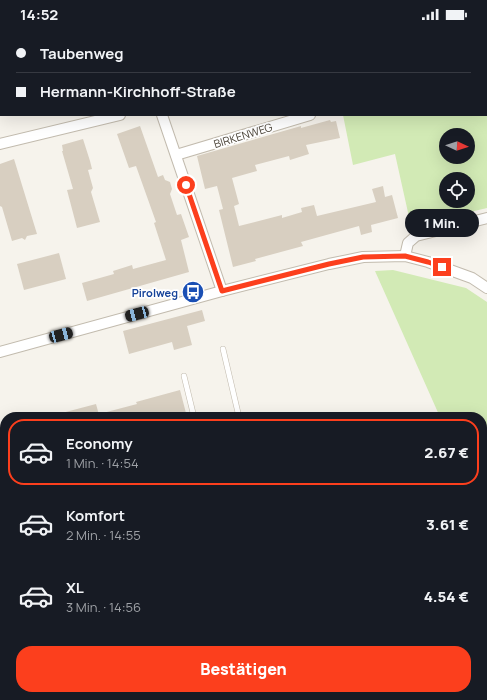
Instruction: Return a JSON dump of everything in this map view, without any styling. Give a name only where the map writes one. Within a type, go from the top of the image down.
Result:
[{"type":"street","points":[[0,144],[116,116]]},
{"type":"street","points":[[162,116],[222,291]]},
{"type":"street","name":"BIRKENWEG","points":[[176,155],[307,116]]},
{"type":"street","points":[[405,256],[408,243],[416,236],[487,218]]},
{"type":"street","points":[[0,352],[222,291],[363,257],[405,256],[428,262],[472,278],[487,288]]},
{"type":"lane","points":[[223,349],[238,412]]},
{"type":"lane","points":[[184,376],[193,412]]},
{"type":"green space","points":[[343,116],[487,116],[487,208],[411,226],[395,154],[353,165]]},
{"type":"green space","points":[[393,270],[466,288],[487,302],[487,412],[438,412],[375,271]]},
{"type":"building","points":[[330,120],[331,122],[336,121],[340,138],[306,145],[309,154],[290,160],[289,156],[255,165],[257,171],[232,178],[239,204],[234,206],[239,226],[282,215],[282,218],[302,212],[301,208],[314,205],[317,216],[376,202],[372,189],[383,186],[385,197],[392,195],[398,218],[371,225],[372,232],[361,235],[359,226],[301,242],[303,246],[255,259],[256,261],[233,267],[219,210],[223,209],[217,186],[205,189],[197,156],[301,126],[301,128]]},
{"type":"building","points":[[140,126],[158,177],[163,175],[165,180],[170,182],[172,189],[170,194],[177,215],[181,214],[189,237],[181,240],[189,272],[87,301],[82,283],[114,274],[113,271],[132,265],[133,269],[166,260],[154,223],[156,222],[136,166],[129,168],[117,134]]},
{"type":"building","points":[[83,139],[92,169],[88,170],[93,188],[91,192],[100,222],[77,228],[67,190],[73,189],[62,151],[62,145]]},
{"type":"building","points":[[14,159],[37,234],[27,236],[25,240],[22,238],[12,241],[2,207],[0,206],[0,164]]},
{"type":"building","points":[[59,253],[66,279],[24,290],[17,264]]},
{"type":"building","points":[[202,310],[205,321],[187,326],[192,345],[174,350],[172,342],[129,354],[123,331]]},
{"type":"building","points":[[180,390],[186,412],[107,412],[137,404],[136,402]]},
{"type":"building","points":[[96,404],[98,412],[66,412]]},
{"type":"place","name":"Pirolweg","points":[[193,292]]},
{"type":"route","points":[[186,185],[222,291],[363,257],[405,256],[442,267]]}]
